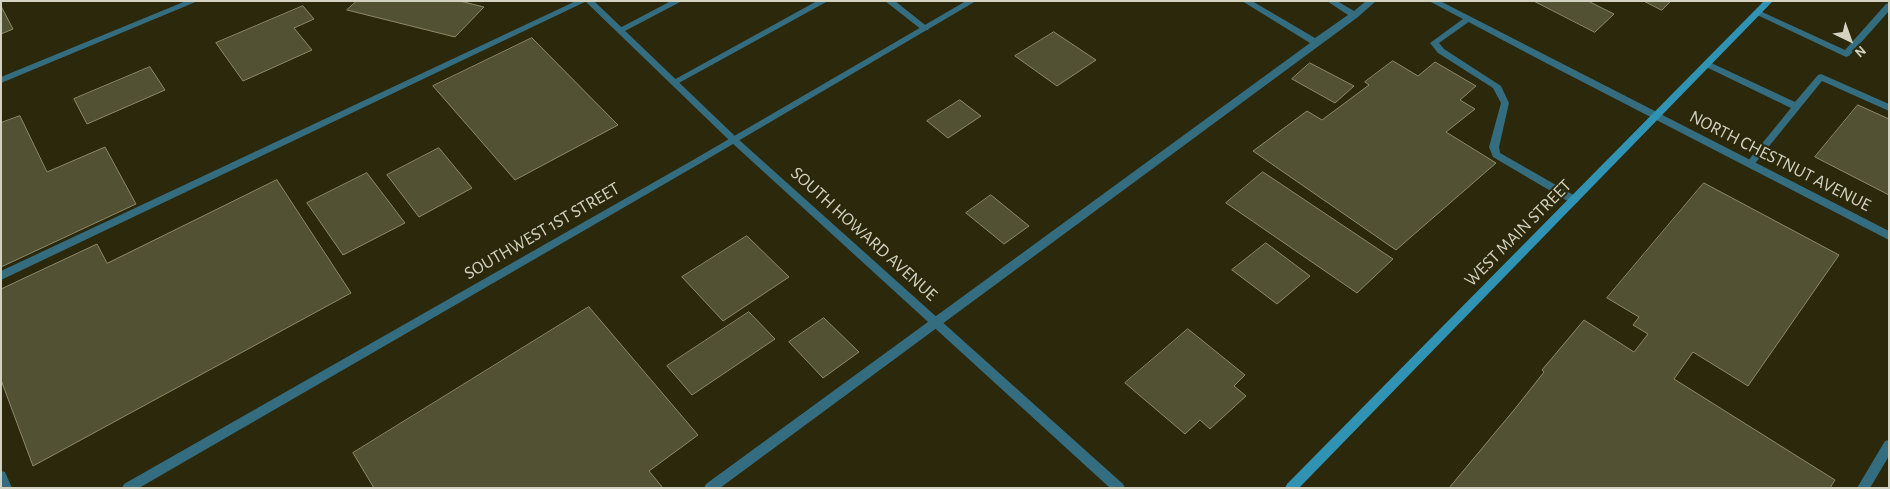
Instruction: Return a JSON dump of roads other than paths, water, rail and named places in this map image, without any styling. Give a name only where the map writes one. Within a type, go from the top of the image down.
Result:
[{"type":"main road","name":"WEST MAIN STREET","points":[[1291,488],[1769,1]]},
{"type":"street","points":[[1,80],[194,1]]},
{"type":"street","points":[[1,276],[583,1]]},
{"type":"street","name":"SOUTH HOWARD AVENUE","points":[[589,1],[734,140],[938,322],[1119,488]]},
{"type":"street","points":[[620,30],[678,1]]},
{"type":"street","points":[[674,82],[824,1]]},
{"type":"street","points":[[890,1],[926,28]]},
{"type":"street","name":"SOUTHWEST 1ST STREET","points":[[128,488],[972,1]]},
{"type":"street","points":[[1246,1],[1317,43]]},
{"type":"street","points":[[1331,1],[1356,15]]},
{"type":"street","points":[[710,488],[1356,15],[1372,1]]},
{"type":"street","name":"NORTH CHESTNUT AVENUE","points":[[1433,1],[1889,236]]},
{"type":"street","points":[[1757,13],[1846,54],[1889,6]]},
{"type":"street","points":[[1467,19],[1434,43],[1442,51],[1497,86],[1505,103],[1494,148],[1496,155],[1574,200]]},
{"type":"street","points":[[1707,64],[1797,107]]},
{"type":"street","points":[[1750,164],[1821,77],[1889,108]]},
{"type":"street","points":[[1863,488],[1889,444]]},
{"type":"street","points":[[1,476],[6,488]]}]
